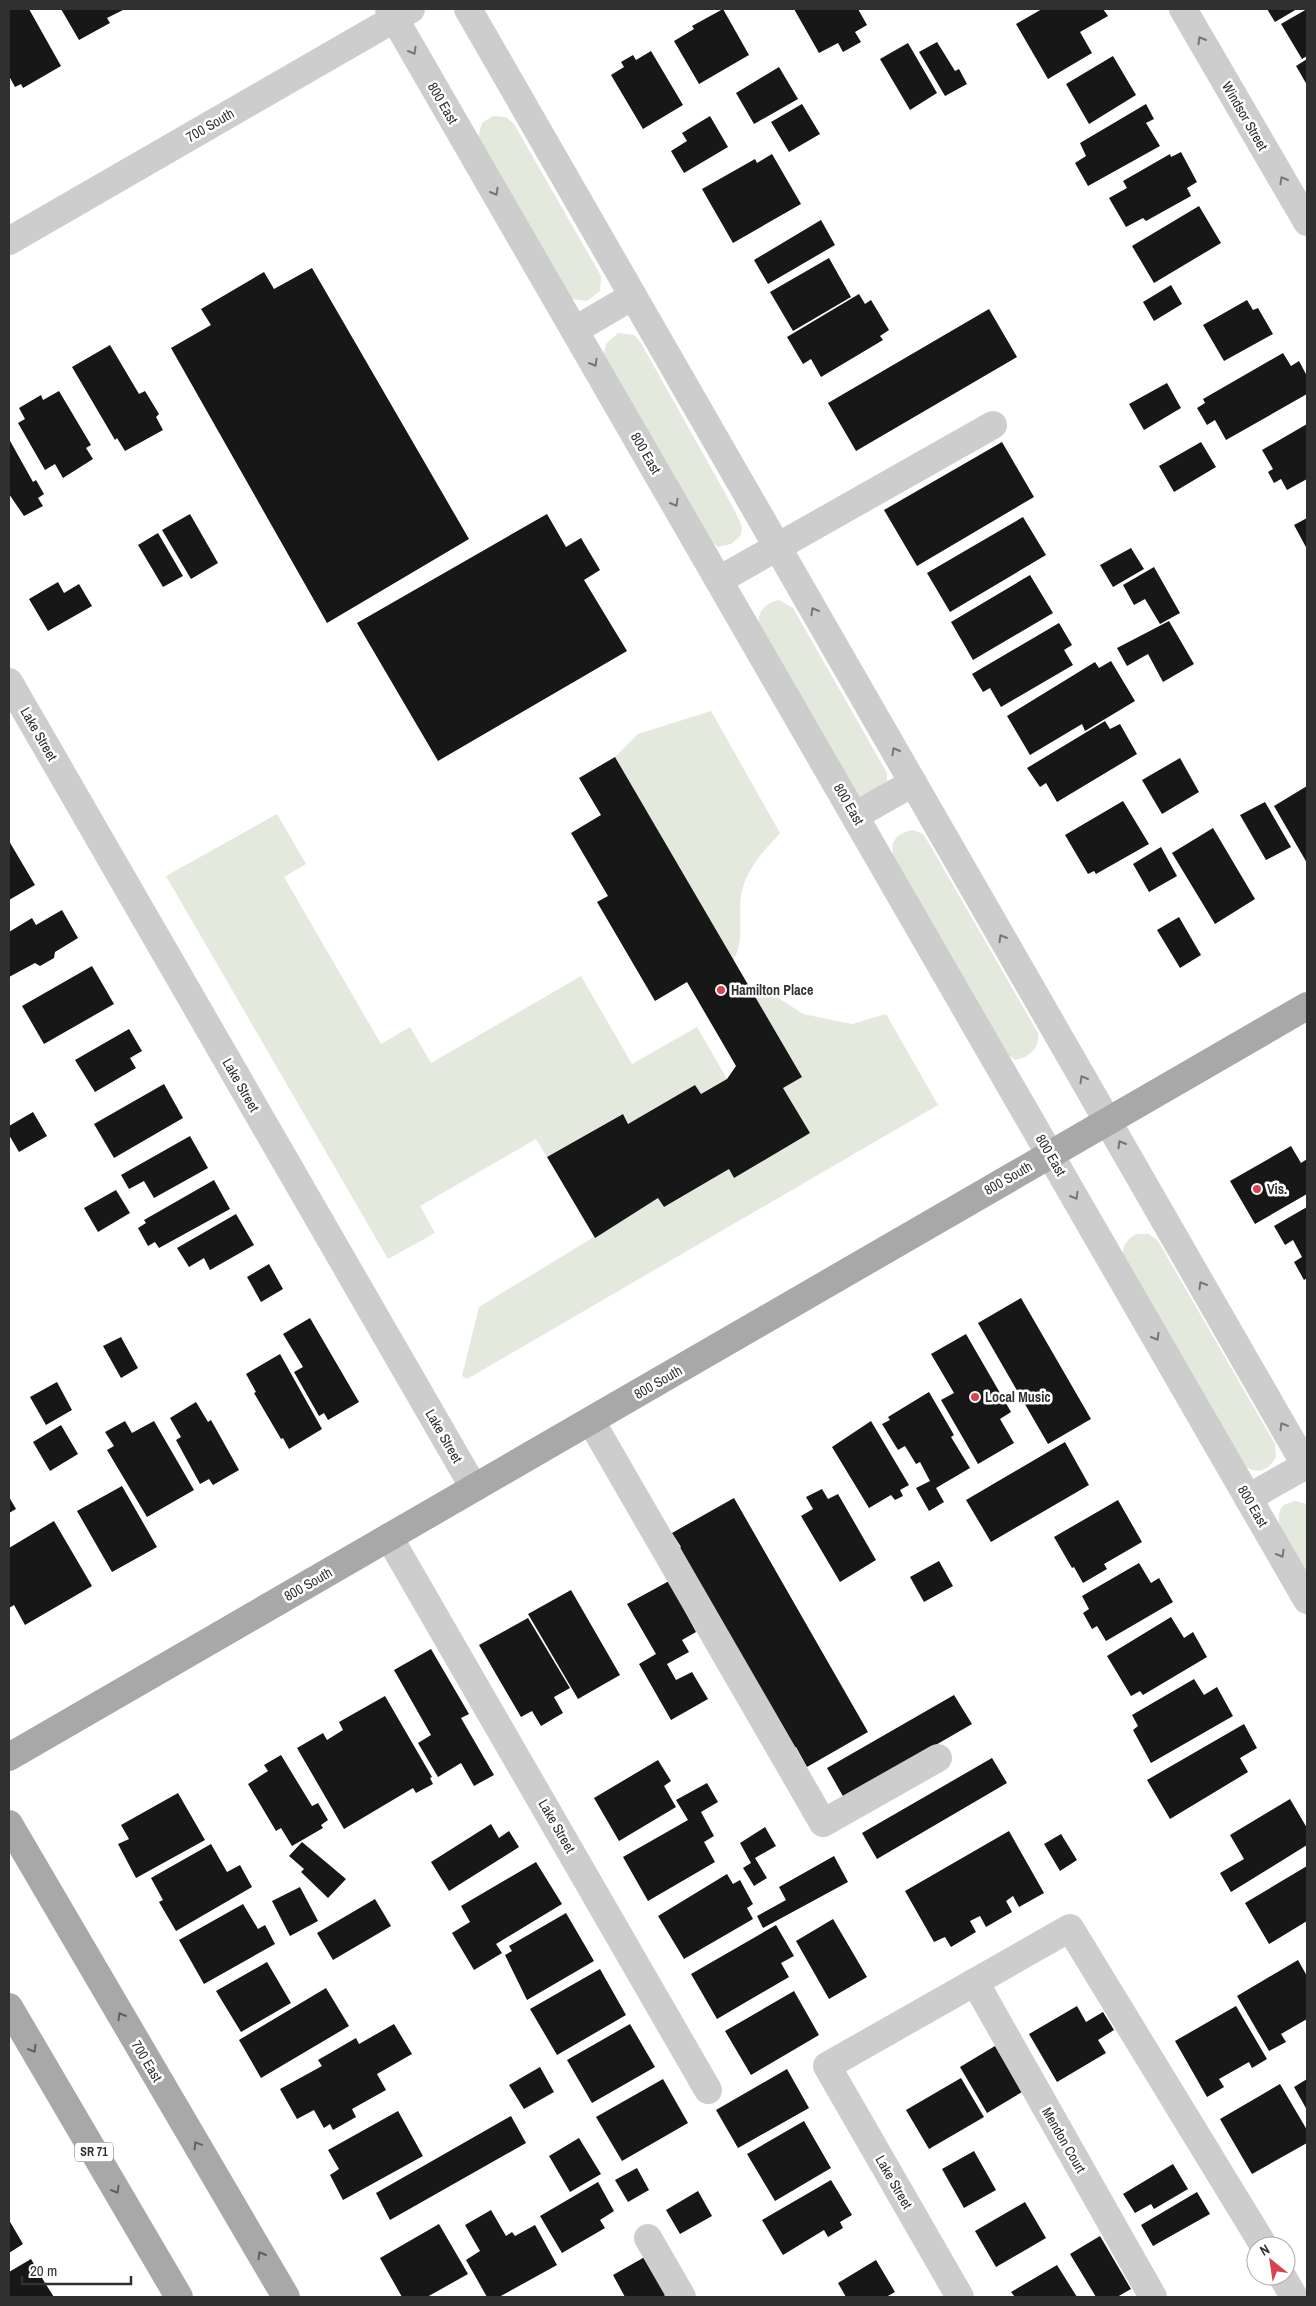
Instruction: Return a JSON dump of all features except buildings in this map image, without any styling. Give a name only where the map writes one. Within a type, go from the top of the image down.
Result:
[{"type":"main road","name":"800 South","points":[[9,1757],[1307,1006]]},
{"type":"main road","name":"700 East","points":[[9,1824],[286,2297]]},
{"type":"main road","name":"SR 71","points":[[9,2007],[178,2297]]},
{"type":"street","points":[[468,9],[1306,1467],[1248,1498]]},
{"type":"street","name":"Windsor Street","points":[[1184,9],[1307,222]]},
{"type":"street","name":"700 South","points":[[9,241],[398,12]]},
{"type":"street","name":"800 East","points":[[398,12],[575,330],[1307,1600]]},
{"type":"street","points":[[575,330],[633,296]]},
{"type":"street","points":[[719,580],[992,425]]},
{"type":"street","name":"Lake Street","points":[[9,682],[474,1488]]},
{"type":"street","points":[[856,815],[913,783]]},
{"type":"street","points":[[591,1421],[823,1823],[938,1758]]},
{"type":"street","name":"Lake Street","points":[[389,1537],[708,2090]]},
{"type":"street","points":[[974,1982],[1070,1928],[1258,2236]]},
{"type":"street","name":"Lake Street","points":[[960,2297],[827,2066],[974,1982]]},
{"type":"street","name":"Mendon Court","points":[[974,1982],[1153,2297]]},
{"type":"street","points":[[648,2238],[682,2297]]},
{"type":"street","points":[[1288,2286],[1294,2297]]},
{"type":"shaded area","points":[[493,116],[506,117],[514,124],[601,276],[600,291],[587,301],[572,299],[566,293],[478,138],[482,123]]},
{"type":"shaded area","points":[[618,333],[634,335],[641,343],[734,509],[742,527],[741,535],[731,544],[718,547],[710,541],[603,357],[606,344]]},
{"type":"shaded area","points":[[779,600],[793,608],[887,773],[887,784],[866,799],[859,796],[852,789],[759,627],[760,613],[770,603]]},
{"type":"shaded area","points":[[711,711],[780,833],[756,861],[743,886],[740,903],[739,946],[733,960],[615,757],[638,734]]},
{"type":"shaded area","points":[[277,814],[306,864],[284,877],[381,1044],[410,1027],[431,1063],[581,976],[632,1064],[697,1027],[727,1079],[701,1094],[695,1085],[628,1124],[622,1114],[547,1157],[536,1139],[420,1206],[435,1233],[388,1259],[166,876]]},
{"type":"shaded area","points":[[913,830],[923,834],[930,845],[1038,1033],[1036,1047],[1025,1057],[1015,1060],[1004,1052],[895,862],[892,850],[894,841],[901,834]]},
{"type":"shaded area","points":[[771,993],[803,1014],[852,1024],[886,1014],[938,1105],[467,1379],[462,1376],[479,1307],[658,1198],[664,1207],[729,1169],[734,1178],[809,1133],[783,1088],[801,1077],[755,999]]},
{"type":"shaded area","points":[[1136,1234],[1149,1234],[1158,1241],[1275,1444],[1276,1457],[1264,1470],[1254,1470],[1239,1461],[1124,1260],[1123,1251],[1125,1245]]},
{"type":"shaded area","points":[[1295,1501],[1307,1504],[1307,1579],[1291,1553],[1281,1531],[1279,1520],[1279,1512],[1284,1505]]},
{"type":"place","name":"Hamilton Place","points":[[721,990]]},
{"type":"place","name":"Vis.","points":[[1257,1189]]},
{"type":"place","name":"Local Music","points":[[975,1397]]}]
